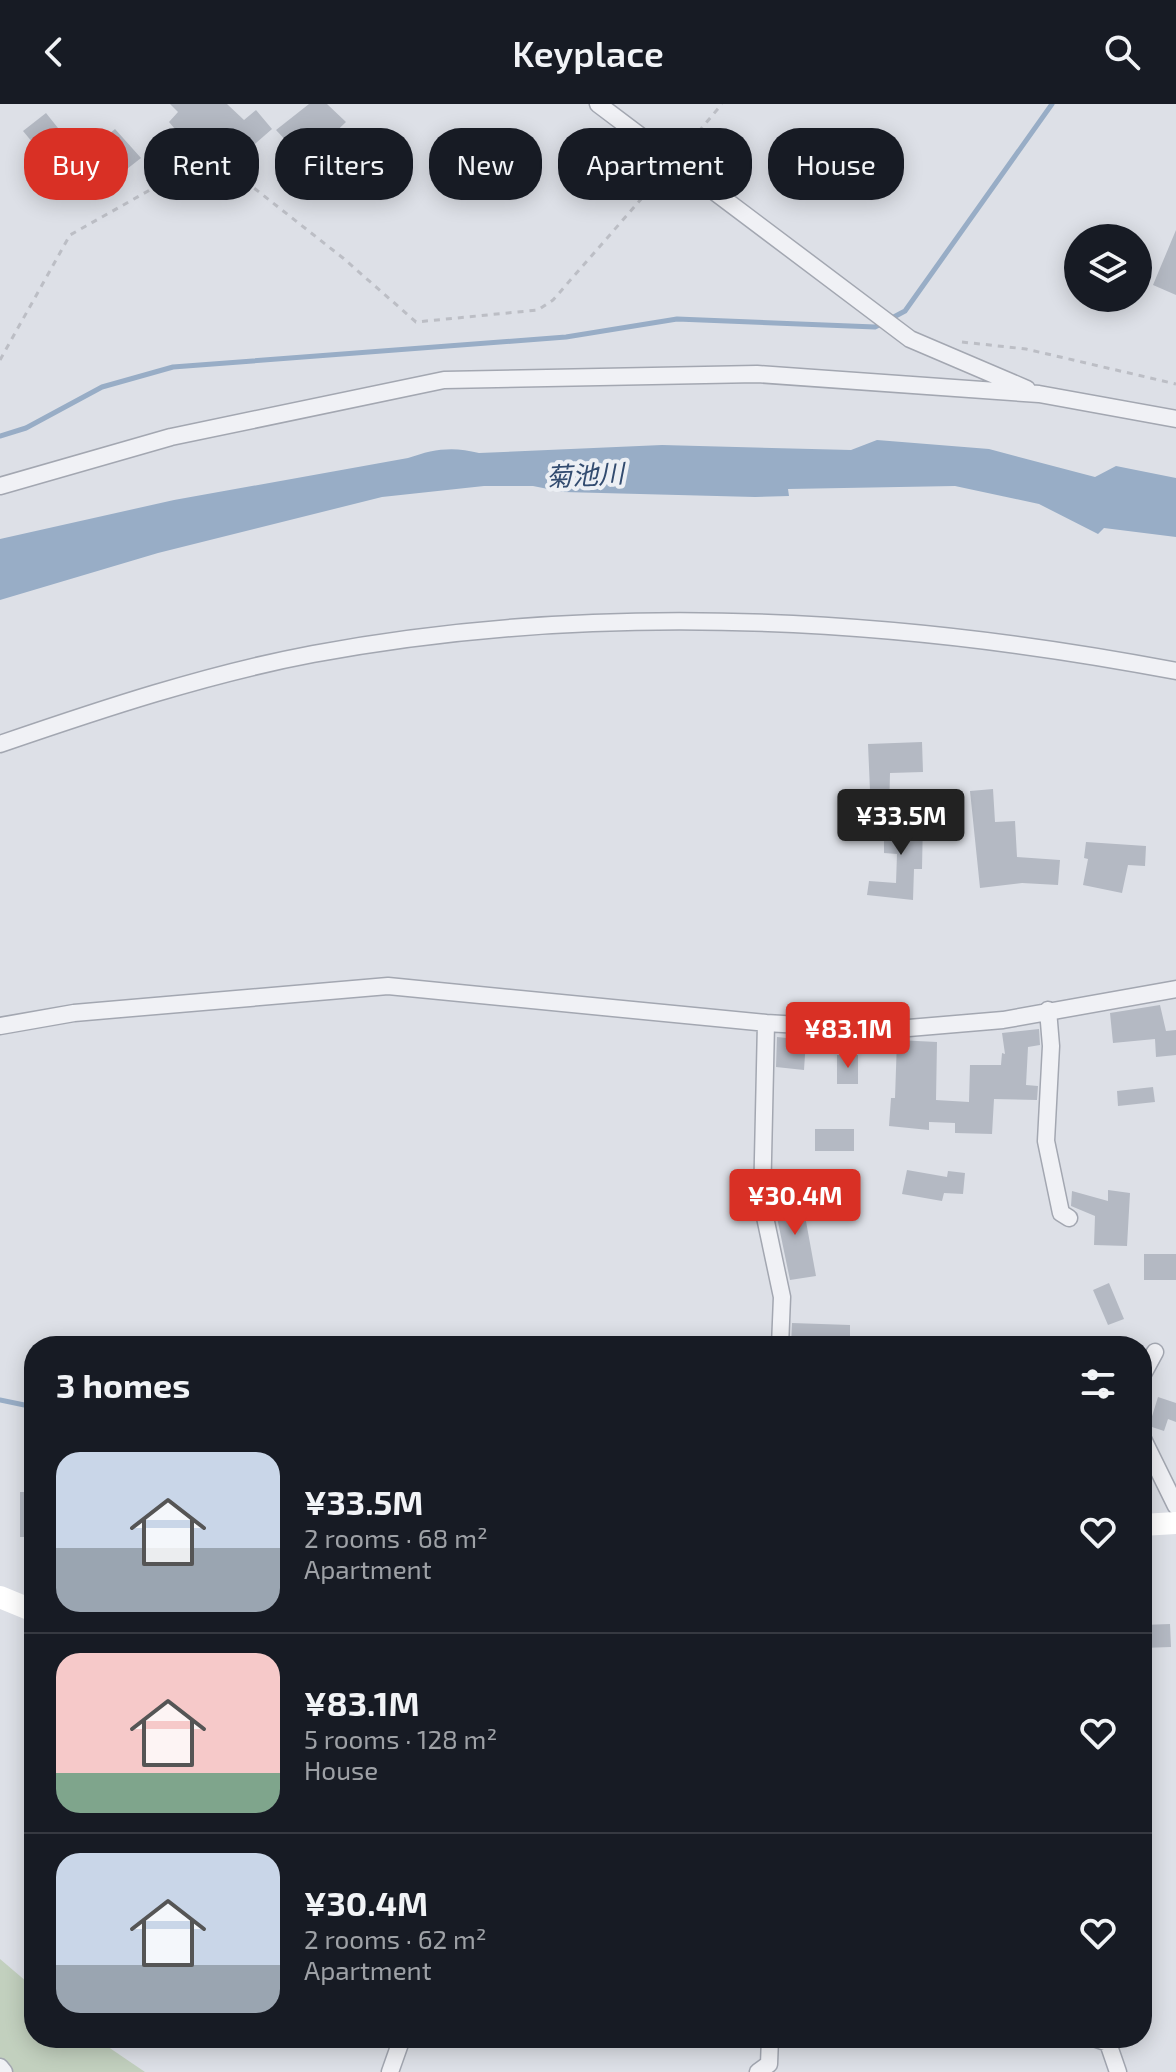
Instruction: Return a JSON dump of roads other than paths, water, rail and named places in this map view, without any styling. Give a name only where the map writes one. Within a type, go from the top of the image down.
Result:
[{"type":"main road","points":[[1152,1524],[1176,1523]]},
{"type":"main road","points":[[0,1597],[24,1607]]},
{"type":"street","points":[[598,104],[910,339],[1039,394]]},
{"type":"street","points":[[0,486],[171,437],[444,380],[757,374],[1039,394],[1176,419]]},
{"type":"street","points":[[0,744],[226,674],[313,654],[477,630],[598,621],[704,622],[908,633],[1011,643],[1176,671]]},
{"type":"street","points":[[0,1026],[74,1013],[388,986],[766,1023],[885,1030],[1003,1020],[1176,989]]},
{"type":"street","points":[[1048,1010],[1051,1046],[1046,1141],[1061,1213],[1069,1218]]},
{"type":"street","points":[[766,1023],[762,1203],[782,1297],[780,1336]]},
{"type":"street","points":[[1152,1358],[1155,1352]]},
{"type":"street","points":[[1152,1457],[1176,1506]]},
{"type":"street","points":[[390,2072],[398,2048]]},
{"type":"street","points":[[758,2072],[769,2064],[770,2048]]},
{"type":"street","points":[[1110,2048],[1118,2072]]},
{"type":"street","points":[[0,2067],[4,2072]]},
{"type":"water","name":"菊池川","points":[[877,440],[989,449],[1095,477],[1116,466],[1176,478],[1176,537],[1104,528],[1098,534],[1039,504],[955,486],[788,489],[789,496],[755,497],[563,492],[533,486],[484,486],[382,497],[158,553],[0,600],[0,539],[174,500],[435,451],[452,449],[479,453],[662,445],[851,450]]},
{"type":"waterway","points":[[890,319],[905,311],[1052,104]]},
{"type":"waterway","points":[[0,436],[26,428],[102,387],[173,367],[566,337],[677,319],[875,327],[881,324]]},
{"type":"waterway","points":[[0,1400],[24,1405]]}]
